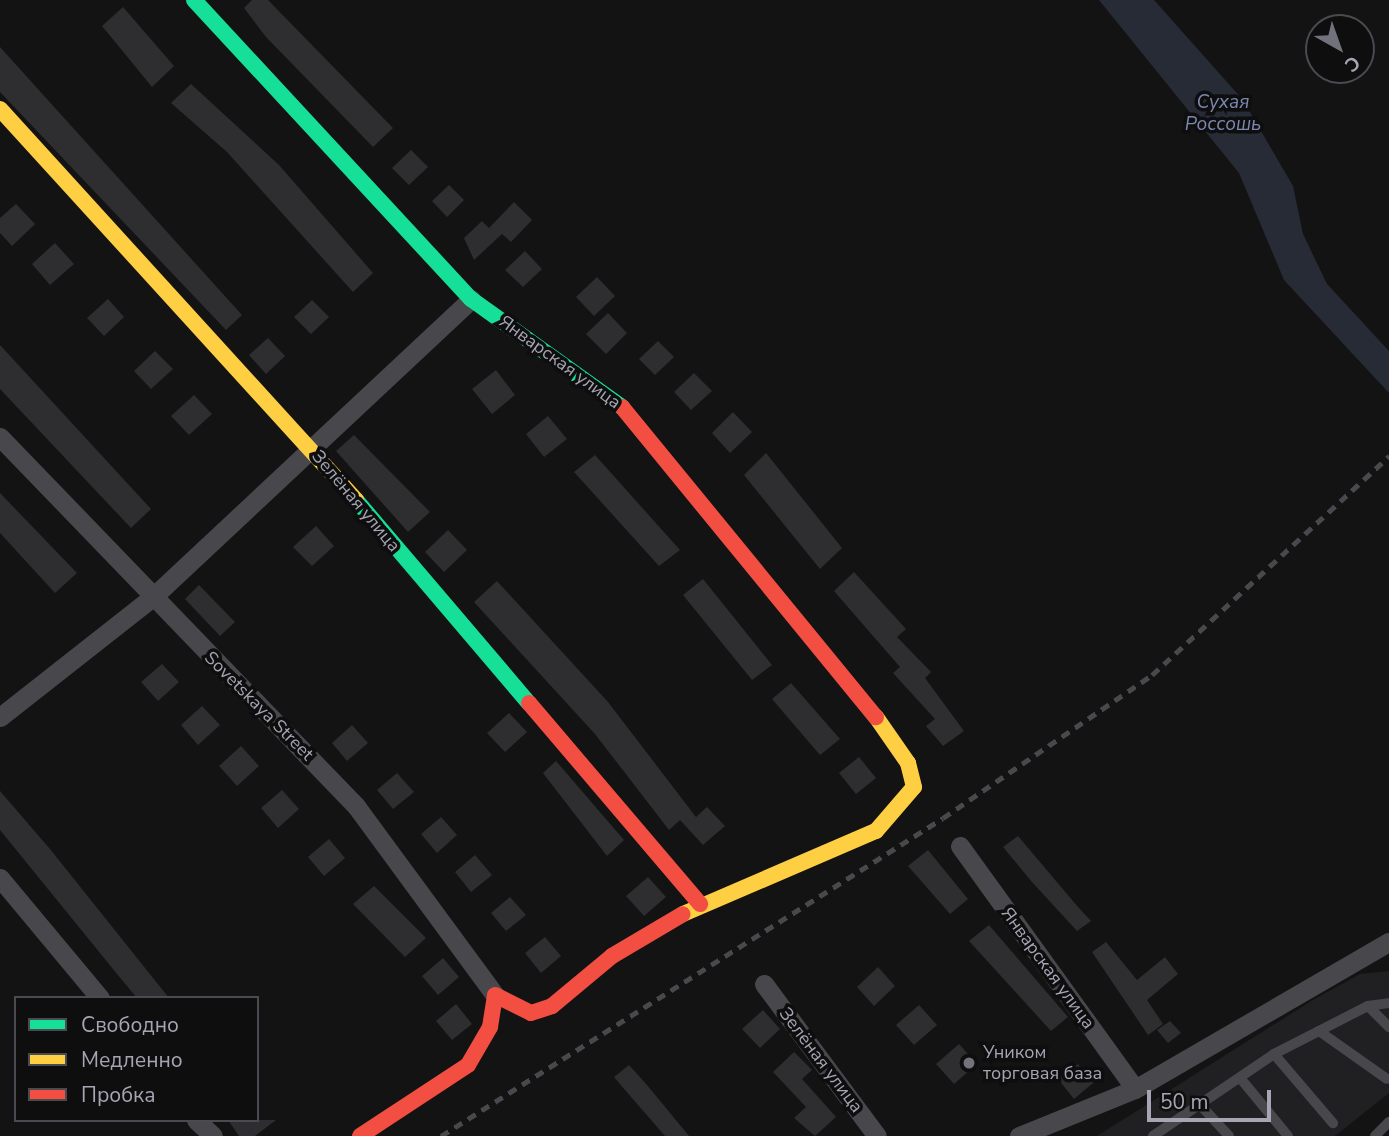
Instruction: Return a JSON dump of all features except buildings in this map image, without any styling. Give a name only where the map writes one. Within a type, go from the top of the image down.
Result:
[{"type":"street","name":"Январская улица","points":[[194,0],[471,299],[616,399],[870,709],[908,764],[914,787],[876,831],[699,904]]},
{"type":"street","name":"Зелёная улица","points":[[0,109],[310,446],[699,904]]},
{"type":"street","points":[[0,717],[155,595],[310,446],[471,299]]},
{"type":"street","name":"Sovetskaya Street","points":[[0,437],[155,595],[172,622],[229,671],[356,806],[495,995]]},
{"type":"street","name":"Январская улица","points":[[960,846],[1135,1089]]},
{"type":"street","points":[[0,878],[98,996]]},
{"type":"street","points":[[360,1136],[468,1065],[490,1027],[495,995],[531,1013],[552,1006],[612,956],[699,904]]},
{"type":"street","points":[[1019,1136],[1135,1089],[1389,942]]},
{"type":"street","name":"Зелёная улица","points":[[764,985],[877,1136]]},
{"type":"street","points":[[198,1122],[213,1136]]},
{"type":"lane","points":[[1153,1136],[1203,1108],[1274,1054],[1368,1006],[1389,1003]]},
{"type":"lane","points":[[1368,1006],[1389,1027]]},
{"type":"lane","points":[[1319,1031],[1387,1079]]},
{"type":"lane","points":[[1274,1054],[1333,1123]]},
{"type":"lane","points":[[1241,1079],[1288,1136]]},
{"type":"lane","points":[[1203,1108],[1229,1136]]},
{"type":"lane","points":[[1375,1136],[1389,1122]]},
{"type":"shaded area","points":[[1389,971],[1389,1093],[1335,1136],[1097,1136],[1313,1000],[1360,974]]},
{"type":"water","name":"Сухая Россошь","points":[[1099,0],[1154,0],[1243,100],[1293,186],[1303,234],[1327,284],[1389,351],[1389,393],[1284,280],[1239,173]]},
{"type":"railway","points":[[441,1136],[943,818],[1152,675],[1389,456]]},
{"type":"traffic: fast","points":[[194,0],[471,299],[622,407]]},
{"type":"traffic: fast","points":[[356,500],[529,703]]},
{"type":"traffic: slow","points":[[0,109],[356,500]]},
{"type":"traffic: slow","points":[[683,914],[876,831],[914,787],[908,763],[876,717]]},
{"type":"traffic: jam","points":[[622,407],[876,717]]},
{"type":"traffic: jam","points":[[529,703],[700,904]]},
{"type":"traffic: jam","points":[[360,1136],[468,1065],[490,1027],[495,995],[531,1013],[552,1006],[612,956],[683,914]]},
{"type":"place","name":"Уником торговая база","points":[[969,1063]]}]
